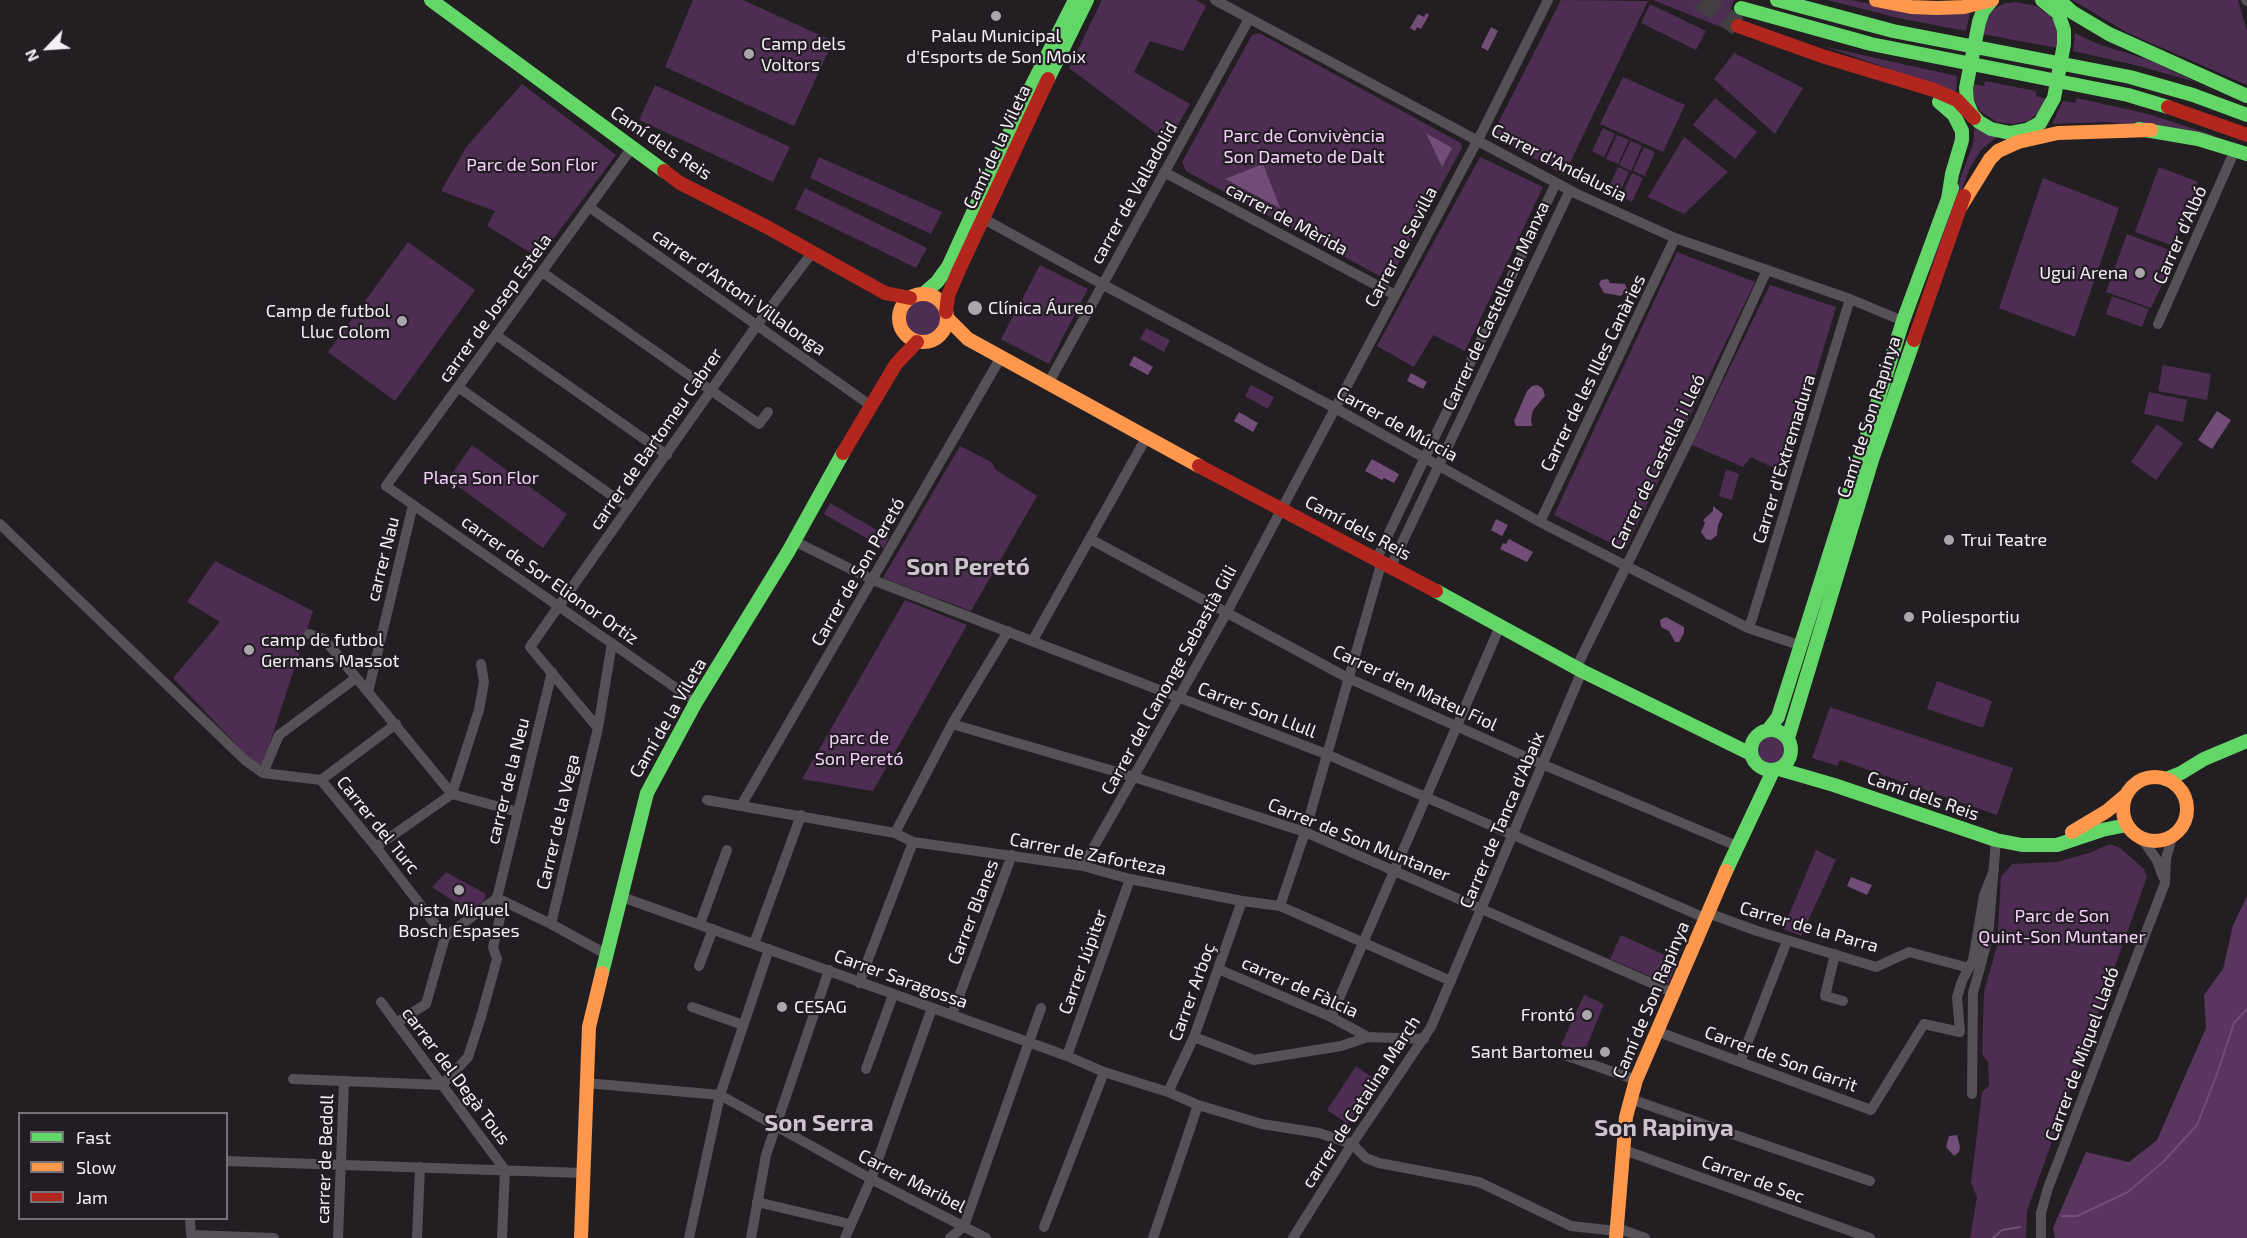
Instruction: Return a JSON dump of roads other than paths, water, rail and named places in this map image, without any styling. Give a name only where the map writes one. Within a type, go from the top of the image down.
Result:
[{"type":"main road","name":"Camí dels Reis","points":[[431,0],[680,183],[767,227],[885,293],[916,296]]},
{"type":"main road","name":"Camí de la Vileta","points":[[916,296],[937,282],[948,267],[1024,100],[1075,0]]},
{"type":"main road","name":"Camí de la Vileta","points":[[947,315],[951,288],[1087,0]]},
{"type":"main road","points":[[1776,0],[1893,31],[2130,77],[2183,92],[2247,115]]},
{"type":"main road","points":[[1882,1],[1950,3],[1968,0]]},
{"type":"main road","points":[[1882,1],[1937,8],[1964,7],[1992,0]]},
{"type":"main road","name":"Camí de Son Rapinya","points":[[1768,730],[1778,717],[1903,321],[1969,142],[1970,112],[1967,82],[1977,29],[1983,11],[1992,0]]},
{"type":"main road","points":[[2042,0],[2072,12],[2096,27],[2247,96]]},
{"type":"main road","points":[[2024,131],[2045,117],[2054,98],[2064,44],[2064,30],[2056,6]]},
{"type":"main road","points":[[1741,8],[1881,46],[2128,95],[2192,114],[2247,135]]},
{"type":"main road","points":[[1738,26],[1923,93],[1945,106],[1961,127],[1962,140],[1952,174],[1948,199]]},
{"type":"main road","points":[[1853,66],[1942,92],[1957,100],[1985,126],[1997,131],[2093,126],[2151,130],[2210,142],[2247,154]]},
{"type":"main road","points":[[1961,206],[1990,159],[1998,151],[2018,142],[2058,133],[2151,130]]},
{"type":"main road","name":"Camí de Son Rapinya","points":[[1788,738],[1872,460],[1974,172],[1983,155],[2000,141],[2024,131]]},
{"type":"main road","name":"Camí dels Reis","points":[[885,293],[900,322]]},
{"type":"main road","points":[[932,341],[943,332],[947,315],[939,300],[916,296],[901,308],[900,322],[910,339],[917,342],[968,339]]},
{"type":"main road","name":"Camí dels Reis","points":[[947,315],[968,339],[1146,438],[1384,562],[1579,669],[1701,731],[1734,745],[1755,760]]},
{"type":"main road","name":"Camí de la Vileta","points":[[896,364],[900,322]]},
{"type":"main road","name":"Camí de la Vileta","points":[[581,1238],[589,1027],[647,793],[696,702],[794,541],[870,405],[896,364],[917,342]]},
{"type":"main road","points":[[1734,745],[1754,739],[1762,731],[1779,731],[1791,743],[1791,755],[1798,774]]},
{"type":"main road","points":[[1754,739],[1755,760],[1763,788]]},
{"type":"main road","points":[[2166,779],[2204,759],[2247,741]]},
{"type":"main road","points":[[1755,760],[1776,770],[1788,761],[1791,755]]},
{"type":"main road","points":[[2186,801],[2175,784],[2166,779],[2154,777],[2144,779],[2134,785],[2127,794],[2123,804],[2123,815],[2133,833],[2142,839],[2152,842],[2172,837],[2185,821],[2190,782],[2204,759]]},
{"type":"main road","name":"Camí dels Reis","points":[[1776,770],[1798,774],[1996,840],[2057,845],[2102,830],[2127,825]]},
{"type":"main road","name":"Camí de Son Rapinya","points":[[1617,1232],[1630,1099],[1636,1080],[1763,788],[1776,770]]},
{"type":"main road","name":"Camí dels Reis","points":[[2038,845],[2087,824],[2127,794]]},
{"type":"street","name":"Carrer d'Andalusia","points":[[1215,0],[1570,190],[1676,238],[1850,299],[1903,321]]},
{"type":"street","name":"Carrer de Sevilla","points":[[1283,509],[1548,0]]},
{"type":"street","name":"carrer de Valladolid","points":[[1049,382],[1249,19]]},
{"type":"street","name":"carrer de Josep Estela","points":[[386,486],[632,149]]},
{"type":"street","name":"Carrer d'Albó","points":[[2158,324],[2231,159]]},
{"type":"street","name":"carrer de Mèrida","points":[[1164,172],[1395,295]]},
{"type":"street","name":"Carrer de Castella-la Manxa","points":[[1384,562],[1424,458],[1556,183]]},
{"type":"street","name":"Carrer de Castella-la Manxa","points":[[1384,562],[1439,466],[1570,190]]},
{"type":"street","name":"carrer d'Antoni Villalonga","points":[[589,207],[870,405]]},
{"type":"street","name":"Carrer de Múrcia","points":[[984,219],[1335,408],[1540,522],[1748,628],[1799,645]]},
{"type":"street","name":"Carrer de les Illes Canàries","points":[[1540,522],[1676,238]]},
{"type":"street","name":"carrer de Bartomeu Cabrer","points":[[552,672],[531,647],[628,507],[812,253]]},
{"type":"street","name":"Carrer de Castella i Lleó","points":[[1579,669],[1767,270]]},
{"type":"street","points":[[542,272],[759,424],[768,412]]},
{"type":"street","name":"Carrer d'Extremadura","points":[[1748,628],[1850,299]]},
{"type":"street","points":[[496,335],[667,454]]},
{"type":"street","name":"Carrer de Son Peretó","points":[[742,804],[1001,357]]},
{"type":"street","points":[[458,387],[628,507]]},
{"type":"street","points":[[1033,640],[1146,438]]},
{"type":"street","name":"carrer de Sor Elionor Ortiz","points":[[386,486],[696,702]]},
{"type":"street","name":"carrer Nau","points":[[368,692],[413,505]]},
{"type":"street","name":"Carrer del Canonge Sebastià Gili","points":[[1083,866],[1283,509]]},
{"type":"street","points":[[0,524],[246,761],[263,773],[279,735],[356,678]]},
{"type":"street","name":"Carrer d'en Mateu Fiol","points":[[1090,539],[1348,678],[1544,765],[1737,846]]},
{"type":"street","name":"Carrer Son Llull","points":[[794,541],[873,580],[1326,754],[1512,836],[1706,916]]},
{"type":"street","points":[[1280,906],[1305,832],[1348,678],[1384,562]]},
{"type":"street","points":[[1330,1017],[1396,870],[1500,626]]},
{"type":"street","points":[[895,833],[952,724],[1008,631]]},
{"type":"street","points":[[309,634],[324,639],[452,794],[518,812]]},
{"type":"street","name":"Carrer de la Vega","points":[[551,924],[598,728],[612,643]]},
{"type":"street","points":[[376,847],[452,794],[479,710],[484,682],[481,664]]},
{"type":"street","name":"Carrer de Tanca d'Abaix","points":[[1451,981],[1544,765],[1579,669]]},
{"type":"street","points":[[552,672],[598,728]]},
{"type":"street","name":"carrer de la Neu","points":[[442,1085],[468,1057],[497,959],[493,947],[500,899],[518,812],[552,672]]},
{"type":"street","points":[[321,780],[396,724]]},
{"type":"street","name":"Carrer de Son Muntaner","points":[[952,724],[1134,777],[1305,832],[1674,993]]},
{"type":"street","name":"Carrer del Turc","points":[[263,773],[321,780],[445,937]]},
{"type":"street","name":"Carrer de Zaforteza","points":[[707,800],[742,804],[895,833],[912,842],[1083,866],[1131,879],[1242,901],[1280,906],[1451,981]]},
{"type":"street","points":[[754,944],[801,815]]},
{"type":"street","name":"Carrer de Miquel Lladó","points":[[2041,1238],[2042,1214],[2048,1188],[2165,883],[2166,859],[2172,837]]},
{"type":"street","points":[[2142,839],[2157,860],[2165,883]]},
{"type":"street","points":[[1972,1094],[1973,993],[1988,938],[1996,840]]},
{"type":"street","points":[[859,983],[912,842]]},
{"type":"street","points":[[700,924],[727,850]]},
{"type":"street","name":"Carrer Blanes","points":[[952,1015],[1012,855]]},
{"type":"street","points":[[1969,968],[1973,960],[1984,895],[1994,870]]},
{"type":"street","name":"Carrer Júpiter","points":[[1067,1056],[1131,879]]},
{"type":"street","name":"Carrer Saragossa","points":[[622,897],[1067,1056],[1104,1072],[1168,1092]]},
{"type":"street","points":[[396,1023],[426,1004],[445,937],[500,899],[606,954]]},
{"type":"street","name":"Carrer Arboç","points":[[1168,1092],[1194,1037],[1242,901]]},
{"type":"street","name":"Carrer de la Parra","points":[[1706,916],[1876,966],[1909,952],[1969,968]]},
{"type":"street","points":[[699,966],[713,929]]},
{"type":"street","points":[[1740,1062],[1787,941]]},
{"type":"street","points":[[689,1238],[720,1095],[769,949]]},
{"type":"street","points":[[1835,954],[1825,996],[1843,1001]]},
{"type":"street","name":"Carrer de Son Garrit","points":[[1656,1031],[1871,1110],[1924,1024],[1960,1032],[1956,997],[1969,968]]},
{"type":"street","name":"carrer de Fàlcia","points":[[1218,969],[1330,1017],[1368,1037]]},
{"type":"street","points":[[751,1238],[766,1155],[829,970]]},
{"type":"street","name":"carrer de Catalina March","points":[[1293,1238],[1352,1144],[1424,1039],[1451,981]]},
{"type":"street","points":[[866,1069],[893,995]]},
{"type":"street","name":"carrer del Degà Tous","points":[[381,1002],[505,1170]]},
{"type":"street","points":[[692,1007],[743,1025]]},
{"type":"street","points":[[845,1238],[871,1179],[932,1008]]},
{"type":"street","points":[[950,1238],[964,1226],[1041,1008]]},
{"type":"street","points":[[1194,1037],[1254,1060],[1341,1046],[1368,1037],[1424,1039]]},
{"type":"street","points":[[1560,1053],[1636,1080]]},
{"type":"street","points":[[1044,1227],[1104,1072]]},
{"type":"street","points":[[293,1079],[442,1085]]},
{"type":"street","name":"carrer de Bedoll","points":[[338,1238],[344,1081]]},
{"type":"street","name":"Carrer Maribel","points":[[586,1083],[720,1095],[871,1179],[986,1238]]},
{"type":"street","points":[[1168,1092],[1198,1105],[1262,1124],[1319,1133],[1352,1144],[1366,1158],[1379,1163],[1479,1182],[1571,1226],[1645,1238]]},
{"type":"street","points":[[1630,1099],[1870,1181]]},
{"type":"street","points":[[1153,1238],[1198,1105]]},
{"type":"street","name":"Carrer de Sec","points":[[1624,1150],[1870,1238]]},
{"type":"street","points":[[228,1161],[582,1173]]},
{"type":"street","points":[[417,1238],[420,1167]]},
{"type":"street","points":[[502,1238],[505,1170]]},
{"type":"street","points":[[757,1202],[850,1224]]},
{"type":"street","points":[[190,1220],[190,1237],[274,1238]]},
{"type":"waterway","points":[[2062,1216],[2077,1216],[2128,1192],[2164,1161],[2197,1125],[2234,1023],[2247,1009]]},
{"type":"waterway","points":[[1993,1238],[2002,1230],[2020,1227]]},
{"type":"tunnel","points":[[1701,0],[1738,26]]},
{"type":"place","name":"Palau Municipal d'Esports de Son Moix","points":[[996,16]]},
{"type":"place","name":"Camp dels Voltors","points":[[749,54]]},
{"type":"place","name":"Ugui Arena","points":[[2140,273]]},
{"type":"place","name":"Clínica Áureo","points":[[975,308]]},
{"type":"place","name":"Camp de futbol Lluc Colom","points":[[402,321]]},
{"type":"place","name":"Trui Teatre","points":[[1949,540]]},
{"type":"place","name":"Poliesportiu","points":[[1909,617]]},
{"type":"place","name":"camp de futbol Germans Massot","points":[[249,650]]},
{"type":"place","name":"pista Miquel Bosch Espases","points":[[459,890]]},
{"type":"place","name":"CESAG","points":[[782,1007]]},
{"type":"place","name":"Frontó","points":[[1587,1015]]},
{"type":"place","name":"Sant Bartomeu","points":[[1605,1052]]},
{"type":"district","name":"Son Peretó","points":[[968,567]]},
{"type":"district","name":"Son Serra","points":[[819,1123]]},
{"type":"district","name":"Son Rapinya","points":[[1664,1128]]},
{"type":"park label","name":"Parc de Convivència Son Dameto de Dalt","points":[[1304,146]]},
{"type":"park label","name":"Parc de Son Flor","points":[[532,165]]},
{"type":"park label","name":"Plaça Son Flor","points":[[481,478]]},
{"type":"park label","name":"parc de Son Peretó","points":[[859,748]]},
{"type":"park label","name":"Parc de Son Quint-Son Muntaner","points":[[2062,926]]}]
